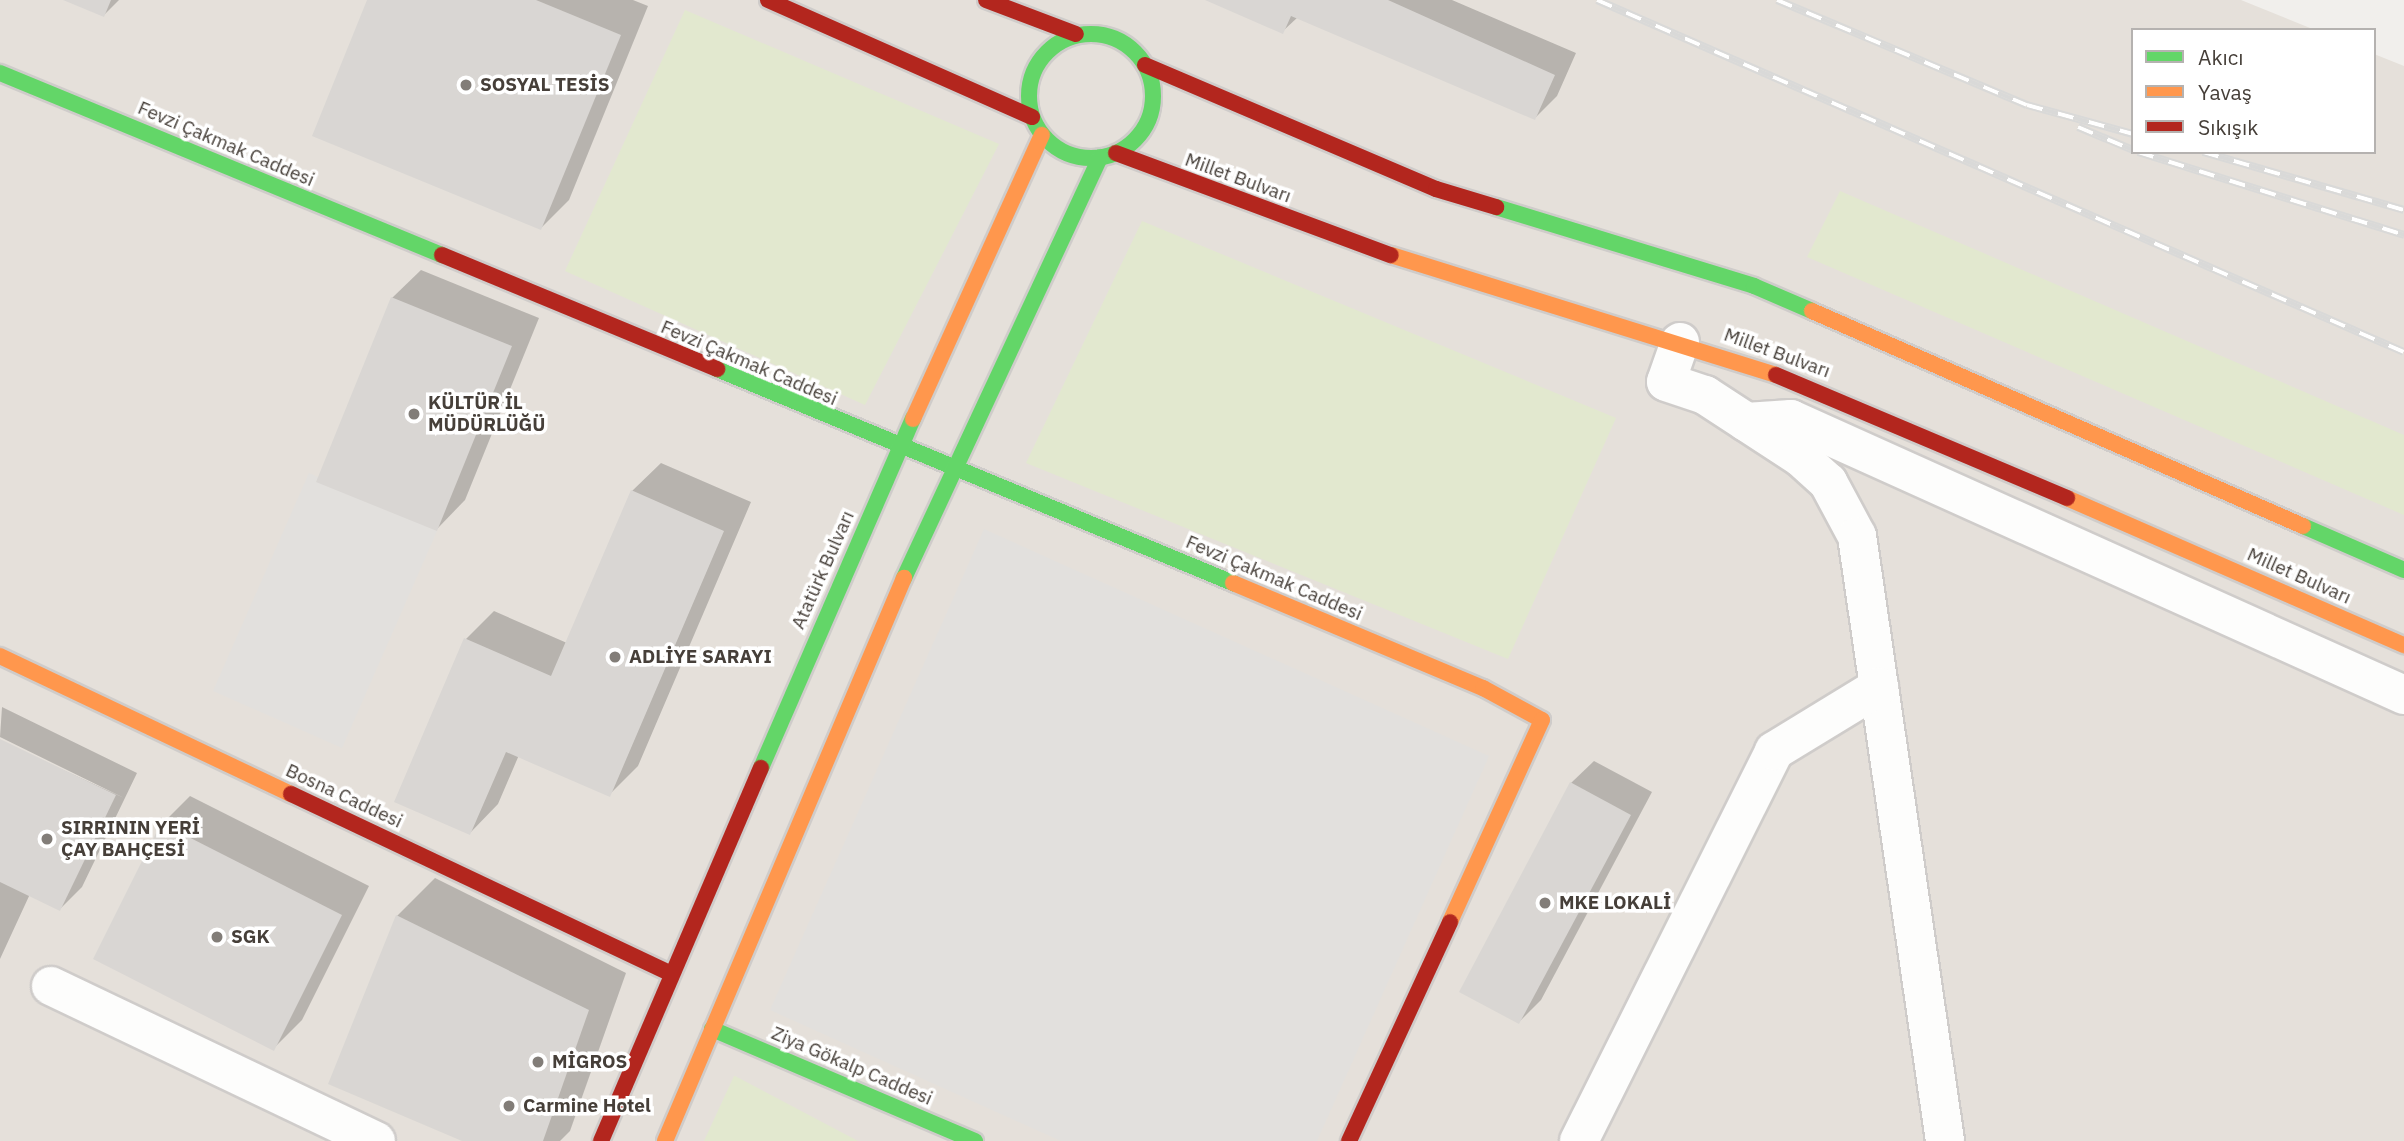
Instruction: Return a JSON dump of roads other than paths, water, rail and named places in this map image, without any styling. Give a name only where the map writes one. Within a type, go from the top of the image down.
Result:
[{"type":"main road","points":[[768,0],[1032,117]]},
{"type":"main road","points":[[986,0],[1076,34],[1116,38],[1145,65],[1436,189],[1754,286],[2404,570]]},
{"type":"main road","name":"Millet Bulvarı","points":[[1076,34],[1058,42],[1031,75],[1032,117],[1042,135],[1078,157],[1108,155],[1345,241],[1680,342],[1810,386],[2404,645]]},
{"type":"main road","points":[[666,1141],[866,659],[1108,155],[1147,123],[1152,84],[1145,65]]},
{"type":"main road","name":"Fevzi Çakmak Caddesi","points":[[0,73],[1483,688],[1542,720],[1349,1141]]},
{"type":"main road","name":"Atatürk Bulvarı","points":[[601,1141],[899,448],[1042,135]]},
{"type":"main road","name":"Bosna Caddesi","points":[[0,656],[671,974]]},
{"type":"main road","name":"Ziya Gökalp Caddesi","points":[[712,1029],[975,1141]]},
{"type":"street","points":[[1680,342],[1666,382],[1705,395],[1828,482],[1857,536],[1944,1141]]},
{"type":"street","points":[[1746,422],[1791,419],[2404,695]]},
{"type":"street","points":[[1579,1141],[1774,751],[1879,687]]},
{"type":"street","points":[[51,986],[376,1141]]},
{"type":"railway","points":[[1597,0],[2404,352]]},
{"type":"railway","points":[[1777,0],[2027,105],[2131,133]]},
{"type":"railway","points":[[2078,127],[2131,149]]},
{"type":"railway","points":[[2144,154],[2404,235]]},
{"type":"railway","points":[[2210,154],[2404,210]]},
{"type":"place","name":"SOSYAL TESİS","points":[[466,85]]},
{"type":"place","name":"KÜLTÜR İL MÜDÜRLÜĞÜ","points":[[414,414]]},
{"type":"place","name":"ADLİYE SARAYI","points":[[615,657]]},
{"type":"place","name":"SIRRININ YERİ ÇAY BAHÇESİ","points":[[47,839]]},
{"type":"place","name":"MKE LOKALİ","points":[[1545,903]]},
{"type":"place","name":"SGK","points":[[217,937]]},
{"type":"place","name":"MİGROS","points":[[538,1062]]},
{"type":"place","name":"Carmine Hotel","points":[[509,1106]]}]
